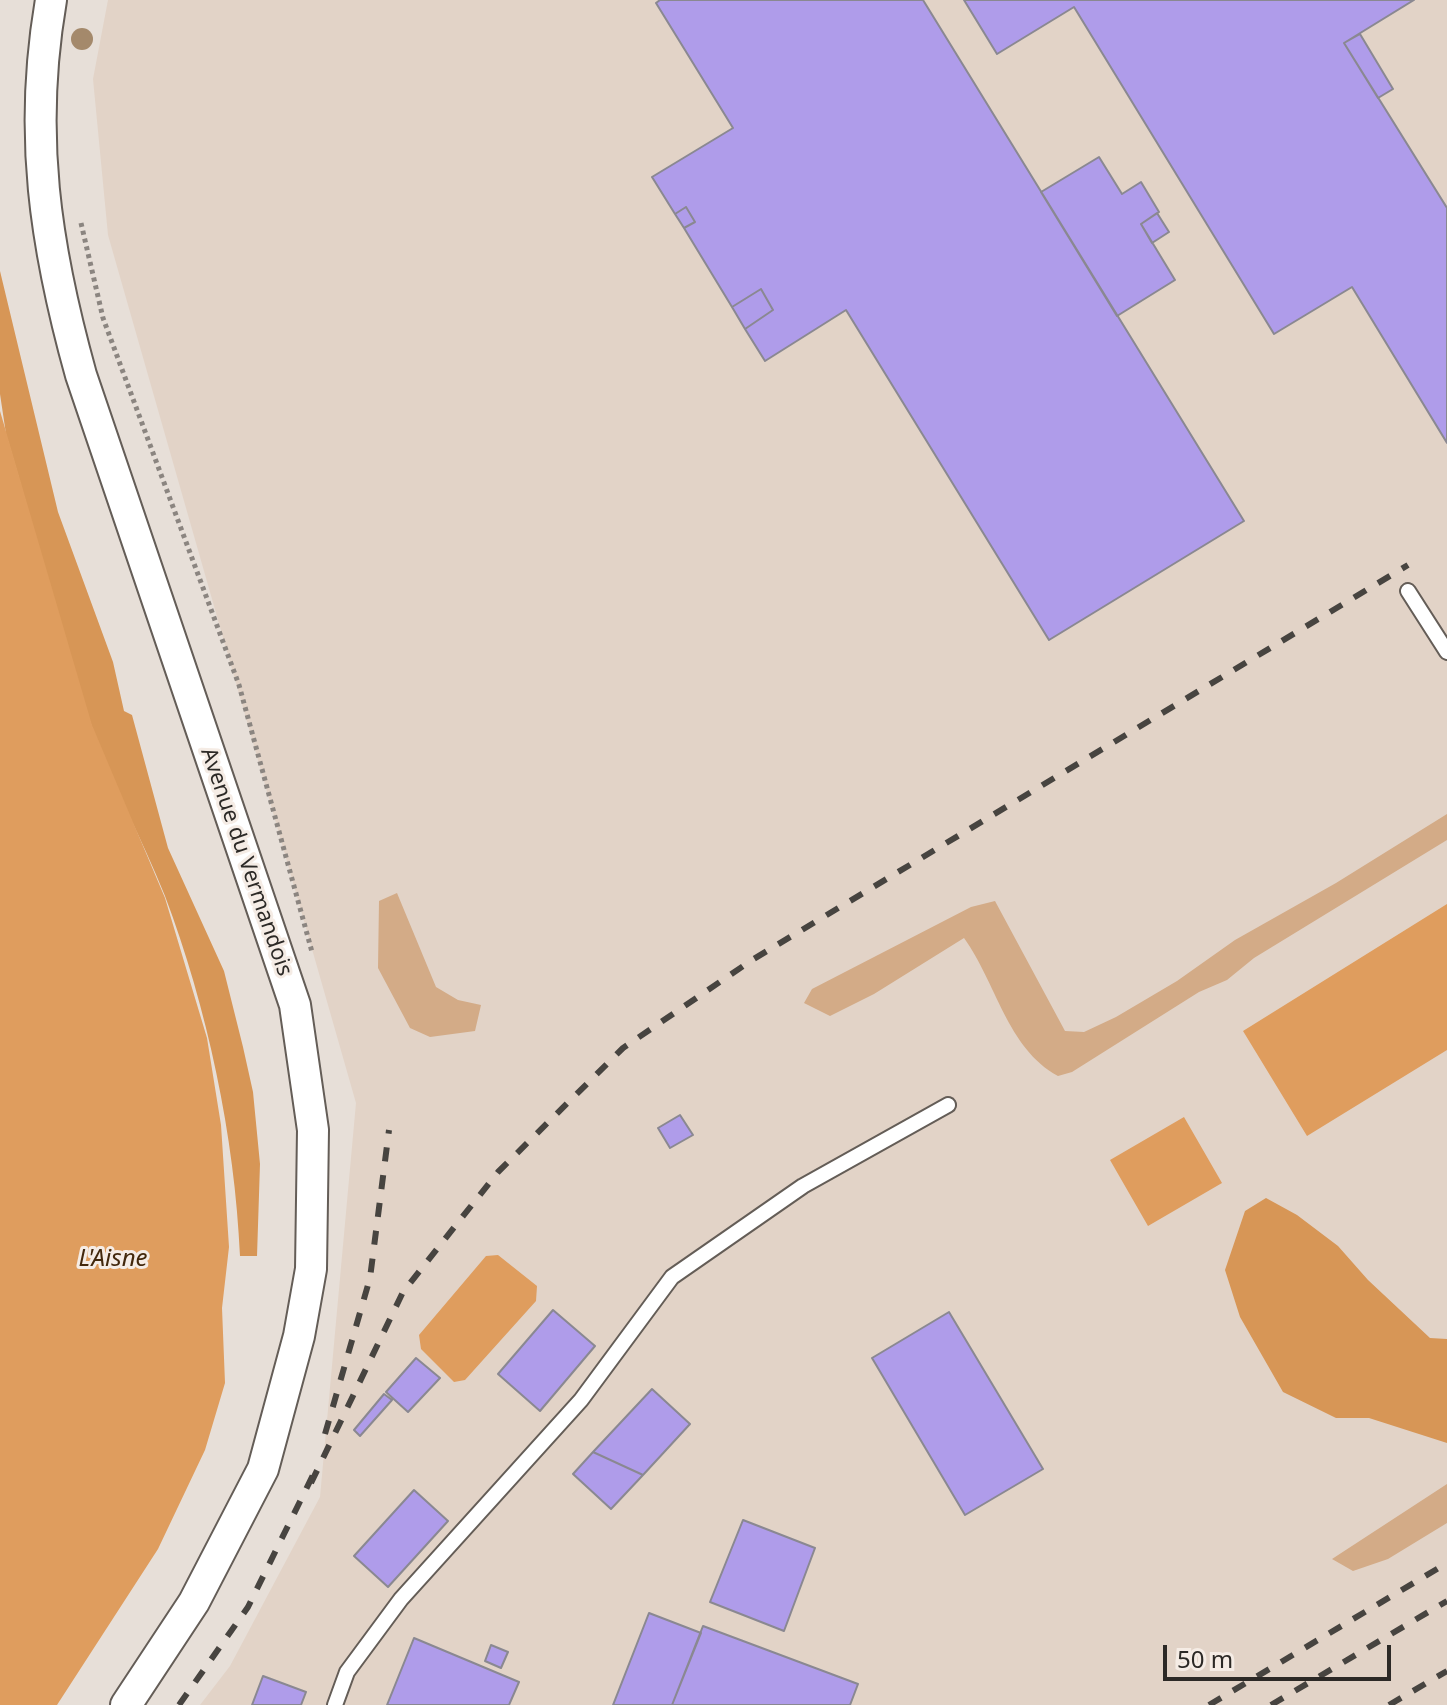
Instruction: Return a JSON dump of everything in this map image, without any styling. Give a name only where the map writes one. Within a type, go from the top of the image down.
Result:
[{"type":"street","name":"Avenue du Vermandois","points":[[51,0],[44,41],[39,128],[44,219],[62,307],[81,375],[295,1005],[313,1130],[311,1269],[299,1336],[263,1469],[194,1602],[126,1705]]},
{"type":"lane","points":[[1408,591],[1447,652]]},
{"type":"lane","points":[[335,1705],[347,1672],[401,1599],[581,1400],[672,1277],[803,1186],[948,1105]]},
{"type":"shaded area","points":[[108,0],[1447,0],[1447,1705],[200,1705],[230,1666],[320,1497],[356,1103],[108,235],[93,79]]},
{"type":"shaded area","points":[[0,271],[58,512],[113,662],[124,711],[132,715],[168,848],[224,971],[253,1092],[260,1164],[257,1256],[240,1256],[225,1119],[194,982],[165,896],[91,724],[6,434],[0,394]]},
{"type":"shaded area","points":[[1447,814],[1447,840],[1254,958],[1227,980],[1199,992],[1072,1072],[1058,1076],[1026,1049],[964,938],[874,994],[830,1016],[804,1003],[812,989],[971,907],[995,901],[1065,1031],[1084,1032],[1177,981],[1235,940],[1336,883]]},
{"type":"shaded area","points":[[397,893],[436,987],[458,1000],[481,1005],[475,1031],[430,1037],[410,1028],[378,968],[379,901]]},
{"type":"shaded area","points":[[1266,1198],[1297,1215],[1338,1246],[1368,1280],[1430,1338],[1447,1339],[1447,1443],[1369,1418],[1336,1418],[1283,1392],[1240,1317],[1225,1270],[1245,1211]]},
{"type":"shaded area","points":[[1447,1484],[1447,1523],[1388,1559],[1353,1571],[1332,1559]]},
{"type":"water","name":"L'Aisne","points":[[0,411],[92,725],[165,898],[207,1038],[221,1125],[229,1247],[222,1308],[225,1383],[205,1450],[158,1549],[57,1705],[0,1705]]},
{"type":"water","points":[[1447,904],[1447,1050],[1307,1136],[1243,1031]]},
{"type":"water","points":[[1184,1117],[1222,1183],[1148,1226],[1110,1160]]},
{"type":"water","points":[[498,1255],[537,1286],[536,1301],[465,1380],[454,1382],[421,1349],[419,1335],[486,1256]]},
{"type":"building","points":[[660,0],[923,0],[1244,521],[1049,640],[846,310],[765,361],[745,329],[773,310],[761,289],[732,307],[684,228],[695,222],[686,207],[675,214],[652,177],[733,128],[656,3]]},
{"type":"building","points":[[964,0],[1414,0],[1344,43],[1447,208],[1447,443],[1352,287],[1274,334],[1074,7],[997,54]]},
{"type":"building","points":[[1360,34],[1393,89],[1378,98],[1344,43]]},
{"type":"building","points":[[1099,157],[1122,194],[1141,182],[1159,212],[1141,224],[1175,280],[1117,316],[1041,192]]},
{"type":"building","points":[[686,207],[695,222],[684,228],[675,214]]},
{"type":"building","points":[[1157,213],[1169,232],[1152,243],[1141,224]]},
{"type":"building","points":[[761,289],[773,310],[745,329],[732,307]]},
{"type":"building","points":[[680,1115],[693,1135],[670,1148],[658,1128]]},
{"type":"building","points":[[553,1310],[595,1346],[540,1411],[498,1374]]},
{"type":"building","points":[[949,1312],[1043,1469],[965,1515],[872,1358]]},
{"type":"building","points":[[416,1358],[440,1378],[408,1412],[386,1392]]},
{"type":"building","points":[[652,1389],[690,1424],[643,1475],[593,1452]]},
{"type":"building","points":[[384,1394],[392,1400],[360,1436],[354,1430]]},
{"type":"building","points":[[593,1452],[643,1475],[611,1509],[573,1474]]},
{"type":"building","points":[[414,1490],[448,1521],[388,1587],[354,1556]]},
{"type":"building","points":[[743,1520],[815,1548],[784,1631],[710,1602]]},
{"type":"building","points":[[649,1613],[701,1633],[672,1705],[613,1705]]},
{"type":"building","points":[[703,1626],[858,1684],[850,1705],[672,1705]]},
{"type":"building","points":[[414,1638],[519,1682],[509,1705],[387,1705]]},
{"type":"building","points":[[491,1645],[508,1652],[501,1668],[485,1661]]},
{"type":"building","points":[[263,1676],[306,1692],[301,1705],[252,1705]]},
{"type":"railway","points":[[311,1483],[403,1292],[498,1172],[623,1048],[752,960],[1408,565]]},
{"type":"railway","points":[[325,1434],[370,1278],[389,1130]]},
{"type":"railway","points":[[179,1705],[248,1607],[314,1473]]},
{"type":"railway","points":[[1209,1705],[1447,1563]]},
{"type":"railway","points":[[1271,1705],[1447,1601]]},
{"type":"railway","points":[[1389,1705],[1447,1671]]}]
